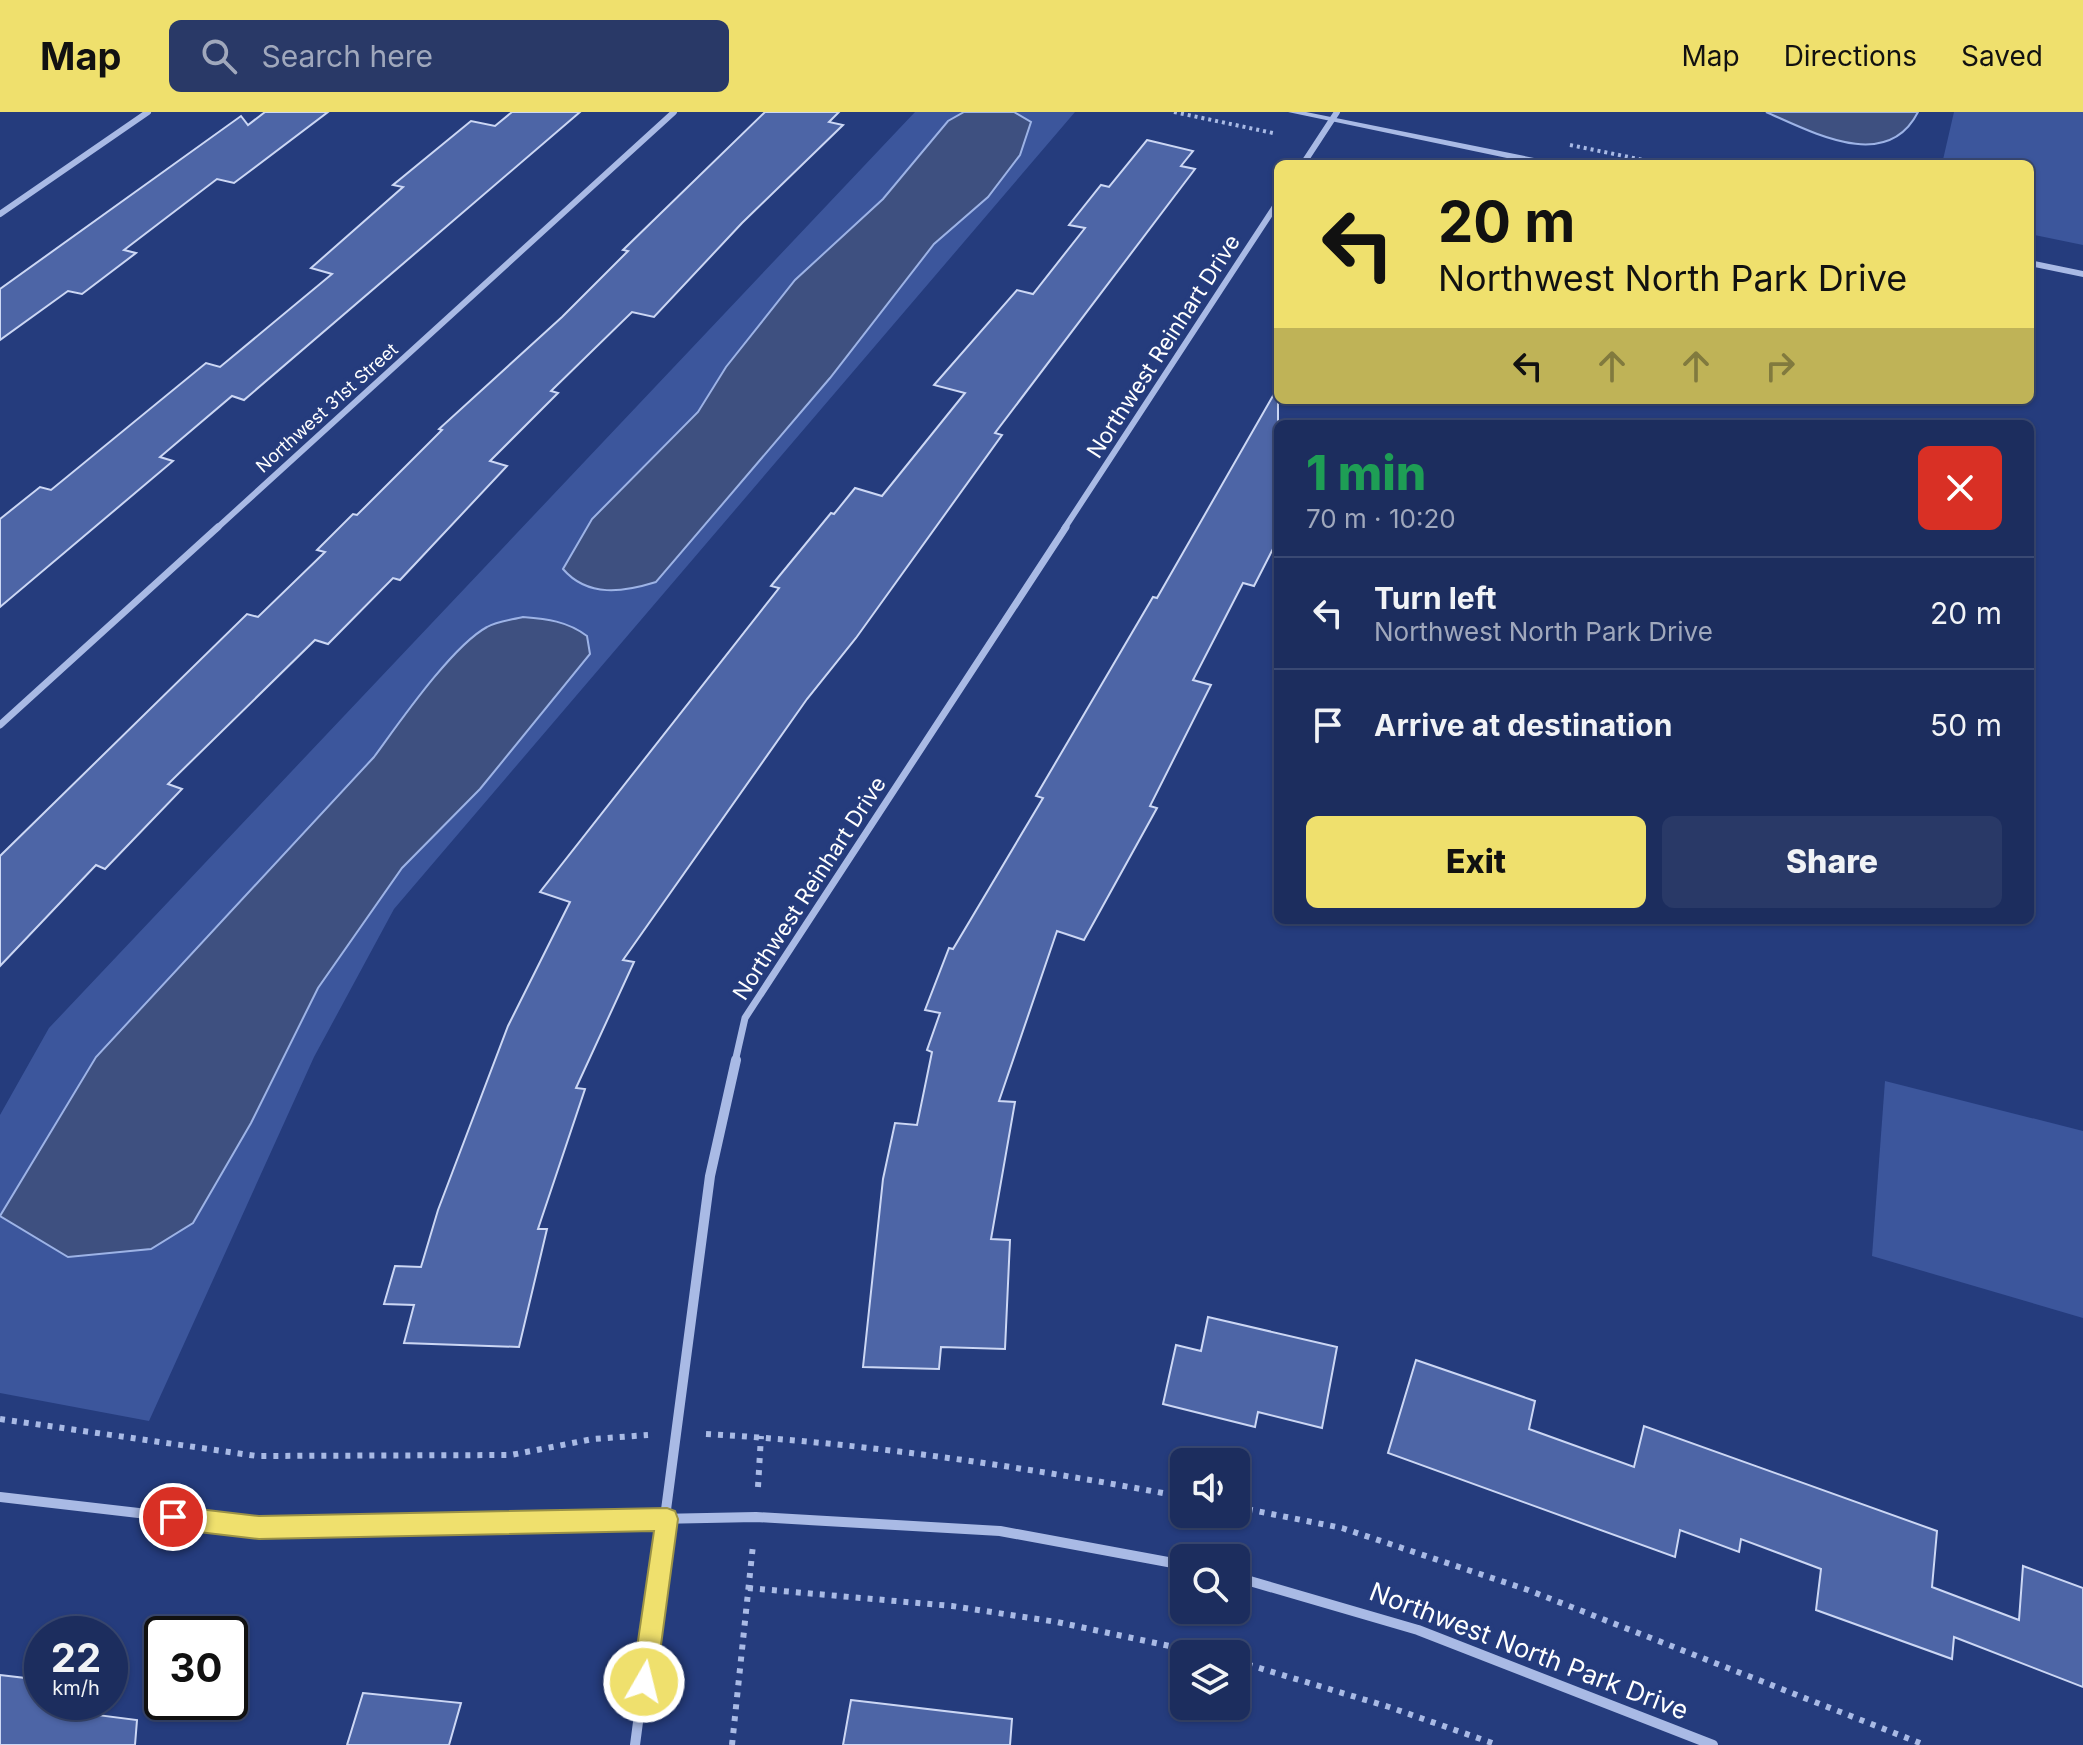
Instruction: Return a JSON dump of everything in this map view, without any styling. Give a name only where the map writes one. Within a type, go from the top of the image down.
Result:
[{"type":"street","points":[[0,214],[148,112]]},
{"type":"street","name":"Northwest 31st Street","points":[[0,725],[674,112]]},
{"type":"street","points":[[1293,112],[1334,116],[1531,160]]},
{"type":"street","points":[[1306,160],[1334,116]]},
{"type":"street","name":"Northwest Reinhart Drive","points":[[635,1745],[710,1176],[745,1018],[1274,208]]},
{"type":"street","points":[[2034,264],[2083,274]]},
{"type":"street","points":[[0,1497],[259,1527],[756,1517],[1000,1531],[1170,1562]]},
{"type":"street","name":"Northwest North Park Drive","points":[[1250,1580],[1308,1594],[1462,1644],[1713,1745]]},
{"type":"path","points":[[0,1419],[257,1456],[511,1455],[593,1439],[676,1433],[761,1436],[971,1462],[1170,1495]]},
{"type":"path","points":[[732,1745],[756,1517],[761,1436]]},
{"type":"path","points":[[1250,1510],[1342,1528],[1528,1590],[1925,1745]]},
{"type":"path","points":[[748,1588],[952,1606],[1057,1622],[1170,1646]]},
{"type":"path","points":[[1250,1665],[1389,1707],[1498,1745]]},
{"type":"shaded area","points":[[915,112],[1075,112],[394,909],[314,1057],[149,1421],[0,1393],[0,1115],[49,1028]]},
{"type":"shaded area","points":[[964,112],[1014,112],[1031,122],[1020,155],[988,197],[934,244],[830,378],[656,582],[607,590],[584,585],[573,578],[563,569],[592,519],[698,412],[726,367],[795,280],[883,199],[948,121]]},
{"type":"shaded area","points":[[1766,112],[1918,112],[1905,130],[1888,141],[1869,144],[1848,143],[1827,137]]},
{"type":"shaded area","points":[[1954,112],[2083,112],[2083,245],[2034,235],[2034,160],[1943,160]]},
{"type":"shaded area","points":[[523,617],[572,627],[587,636],[590,654],[480,789],[402,868],[318,988],[251,1123],[193,1223],[151,1249],[68,1257],[0,1216],[96,1057],[374,757],[427,686],[458,651],[491,625]]},
{"type":"shaded area","points":[[1885,1081],[2083,1131],[2083,1318],[1872,1256]]},
{"type":"building","points":[[265,112],[328,112],[234,183],[217,179],[124,250],[136,253],[82,294],[68,291],[0,340],[0,289],[241,116],[248,125]]},
{"type":"building","points":[[512,112],[580,112],[244,400],[232,396],[160,457],[173,461],[0,607],[0,519],[40,487],[51,490],[206,363],[220,367],[332,274],[311,268],[403,187],[393,185],[471,121],[495,126]]},
{"type":"building","points":[[765,112],[839,112],[829,122],[843,125],[742,223],[654,317],[632,312],[551,391],[558,393],[490,461],[507,466],[400,580],[393,578],[328,644],[315,640],[168,784],[182,789],[105,869],[96,865],[0,966],[0,856],[247,614],[258,617],[325,552],[317,550],[353,514],[357,515],[442,430],[439,429],[562,317],[628,251],[623,250]]},
{"type":"building","points":[[1147,140],[1193,151],[1181,166],[1195,169],[995,433],[1002,435],[856,638],[807,699],[623,960],[634,962],[576,1088],[585,1089],[538,1229],[547,1229],[519,1347],[404,1343],[414,1305],[384,1304],[395,1266],[421,1267],[438,1210],[508,1026],[570,902],[540,892],[779,588],[771,586],[831,513],[834,514],[855,488],[882,496],[965,393],[934,385],[1017,290],[1033,294],[1085,228],[1069,225],[1101,185],[1109,187]]},
{"type":"building","points":[[1274,394],[1274,404],[1278,404],[1278,420],[1274,420],[1274,547],[1254,586],[1243,583],[1193,680],[1211,685],[1150,806],[1157,808],[1084,940],[1057,931],[999,1101],[1015,1102],[991,1239],[1010,1240],[1005,1349],[941,1347],[939,1369],[863,1367],[883,1179],[895,1123],[917,1125],[932,1052],[927,1050],[940,1013],[925,1010],[949,948],[953,949],[1043,798],[1036,796],[1153,597],[1157,598]]},
{"type":"building","points":[[1208,1317],[1337,1347],[1322,1428],[1258,1412],[1255,1427],[1163,1404],[1176,1345],[1201,1351]]},
{"type":"building","points":[[1416,1360],[1535,1401],[1529,1429],[1634,1467],[1644,1426],[1937,1531],[1932,1587],[2019,1620],[2023,1566],[2083,1588],[2083,1687],[1954,1637],[1952,1659],[1816,1610],[1821,1569],[1741,1539],[1739,1552],[1680,1530],[1675,1557],[1388,1453]]},
{"type":"building","points":[[0,1675],[24,1678],[24,1720],[137,1720],[135,1745],[0,1745]]},
{"type":"building","points":[[363,1693],[461,1703],[449,1745],[347,1745]]},
{"type":"building","points":[[851,1700],[1012,1719],[1010,1745],[843,1745]]},
{"type":"route","points":[[173,1517],[259,1527],[667,1519],[644,1682]]}]
